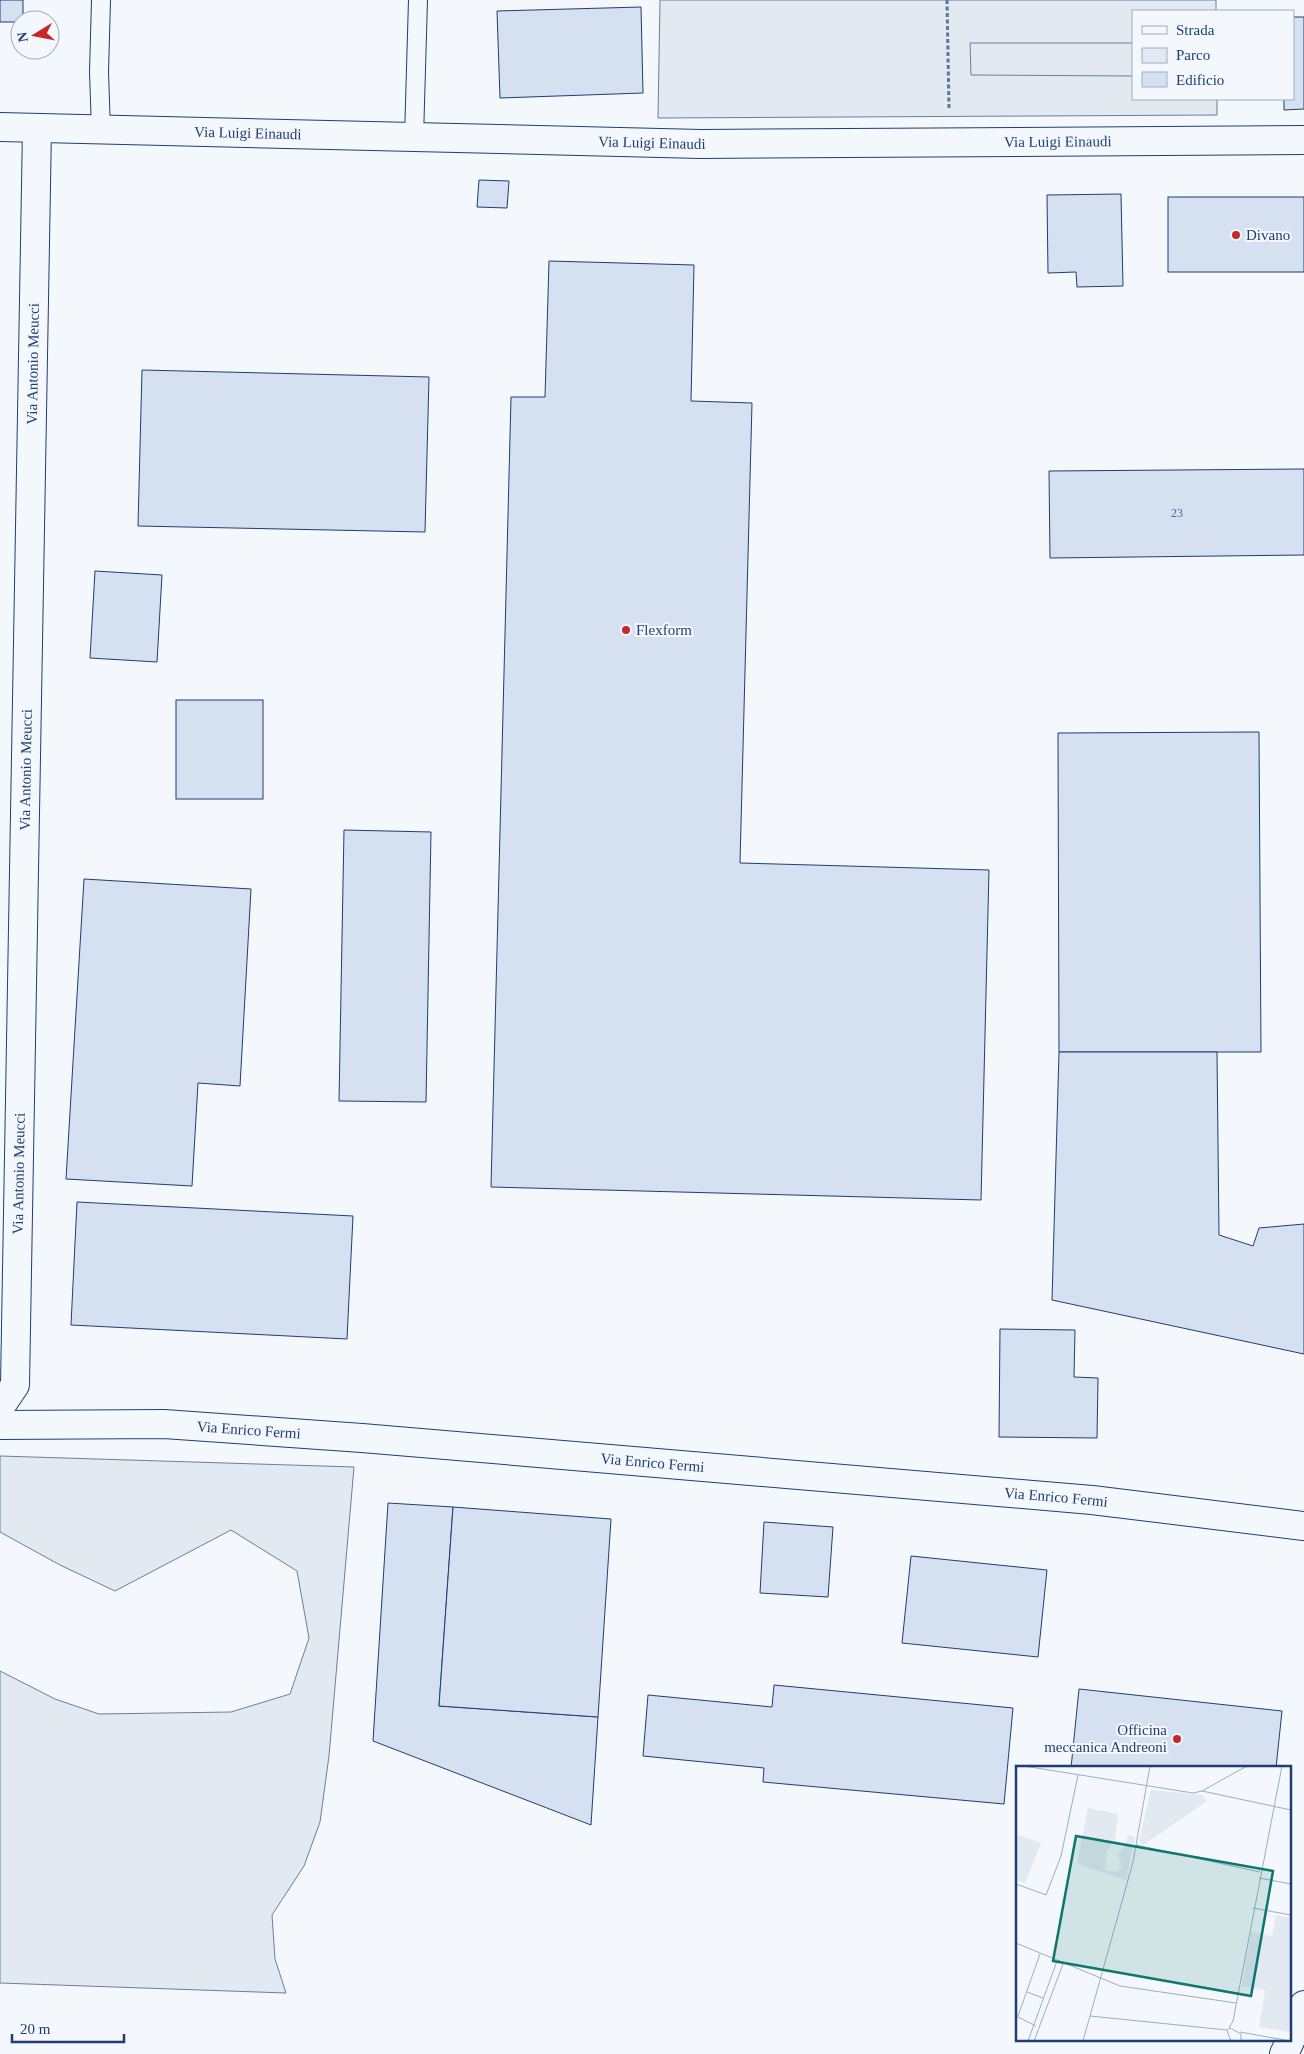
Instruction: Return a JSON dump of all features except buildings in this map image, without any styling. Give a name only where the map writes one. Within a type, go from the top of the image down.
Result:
[{"type":"street","name":"Via Luigi Einaudi","points":[[0,127],[701,144],[1304,140]]},
{"type":"street","name":"Via Antonio Meucci","points":[[0,1407],[14,1385],[37,128]]},
{"type":"street","name":"Via Enrico Fermi","points":[[0,1425],[164,1424],[362,1438],[1092,1500],[1304,1526]]},
{"type":"street","points":[[1292,2037],[1302,2016]]},
{"type":"street","points":[[1284,2054],[1290,2042]]},
{"type":"lane","points":[[101,0],[99,72],[101,130]]},
{"type":"lane","points":[[414,138],[418,0]]},
{"type":"path","points":[[947,0],[951,142]]},
{"type":"green space","points":[[660,0],[1216,0],[1216,10],[1132,10],[1132,100],[1217,100],[1217,115],[658,118]]},
{"type":"green space","points":[[0,1456],[354,1467],[329,1756],[320,1822],[304,1866],[272,1915],[275,1959],[286,1993],[0,1983],[0,1671],[55,1699],[99,1714],[231,1712],[290,1694],[309,1638],[297,1571],[231,1530],[115,1591],[60,1565],[0,1532]]},
{"type":"shaded area","points":[[970,43],[1132,43],[1132,76],[971,75]]},
{"type":"place","name":"Divano","points":[[1236,235]]},
{"type":"place","name":"Flexform","points":[[626,630]]},
{"type":"place","name":"Officina meccanica Andreoni","points":[[1177,1739]]}]
